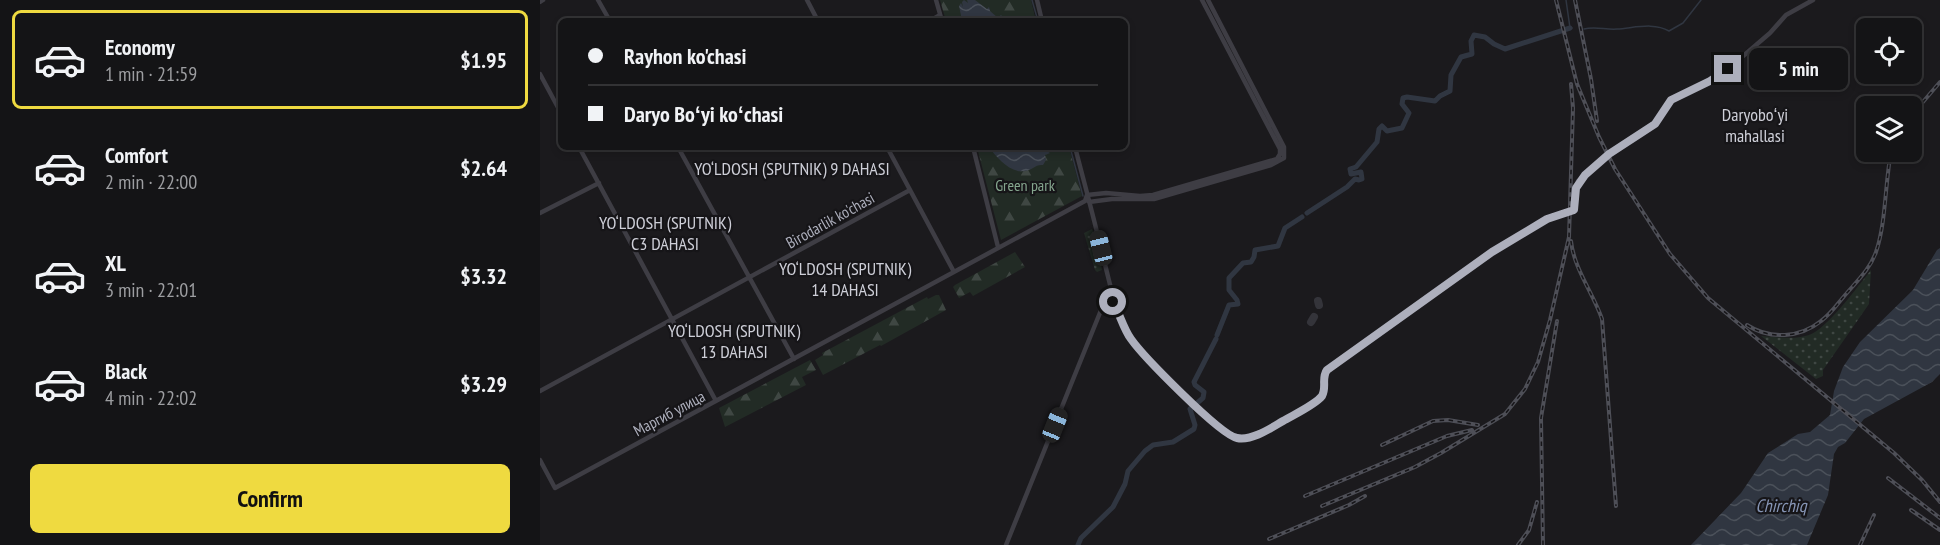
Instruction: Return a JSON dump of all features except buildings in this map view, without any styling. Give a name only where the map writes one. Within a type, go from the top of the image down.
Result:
[{"type":"street","points":[[598,0],[608,18]]},
{"type":"street","points":[[807,0],[817,18]]},
{"type":"street","points":[[936,0],[941,18]]},
{"type":"street","points":[[1037,0],[1041,18]]},
{"type":"street","points":[[1076,150],[1087,202],[1094,218],[1115,305],[1133,342],[1195,405],[1229,435],[1244,438],[1278,424],[1321,396],[1324,389],[1323,378],[1329,369],[1492,252],[1547,219],[1574,210],[1576,188],[1585,175],[1609,154],[1655,124],[1671,100],[1722,73],[1770,33],[1786,15],[1813,0]]},
{"type":"street","points":[[1087,195],[1112,193],[1153,195],[1277,159],[1280,156],[1280,149],[1205,1]]},
{"type":"street","name":"Маргиб улица","points":[[540,460],[555,488],[1087,202],[1154,199],[1280,162],[1284,158],[1284,147],[1220,20],[1213,16],[1205,1]]},
{"type":"street","points":[[540,74],[558,107]]},
{"type":"street","points":[[581,150],[716,401]]},
{"type":"street","points":[[680,150],[794,359]]},
{"type":"street","points":[[889,150],[954,272]]},
{"type":"street","points":[[974,150],[999,248]]},
{"type":"street","points":[[540,213],[598,182]]},
{"type":"street","name":"Birodarlik ko'chasi","points":[[540,392],[910,190]]},
{"type":"street","points":[[1094,218],[1096,207],[1101,200]]},
{"type":"street","points":[[1006,545],[1104,306],[1110,285]]},
{"type":"street","points":[[1104,306],[1109,301],[1115,305]]},
{"type":"green space","points":[[940,0],[1031,0],[1035,18],[945,18]]},
{"type":"green space","name":"Green park","points":[[978,150],[1070,150],[1082,196],[1001,240]]},
{"type":"green space","points":[[1092,229],[1097,241],[1102,270],[1097,272],[1084,233]]},
{"type":"green space","points":[[1015,252],[1025,267],[973,296],[970,292],[959,298],[953,287],[955,285]]},
{"type":"green space","points":[[1871,270],[1869,304],[1823,370],[1823,376],[1816,379],[1761,336],[1797,337],[1816,331],[1842,306]]},
{"type":"green space","points":[[939,295],[946,310],[823,375],[815,360],[823,355],[822,353],[927,297],[928,299]]},
{"type":"green space","points":[[810,360],[816,370],[802,377],[806,385],[725,427],[719,408]]},
{"type":"water","points":[[964,0],[968,3],[967,0],[975,0],[987,9],[989,7],[998,18],[962,18],[959,6],[961,3],[963,7]]},
{"type":"water","points":[[992,150],[1045,150],[1050,153],[1045,155],[1046,160],[1043,165],[1020,171],[1004,164]]},
{"type":"water","name":"Chirchiq","points":[[1940,248],[1940,374],[1932,382],[1864,419],[1845,443],[1838,447],[1834,454],[1828,495],[1807,545],[1691,545],[1741,493],[1768,453],[1798,434],[1810,432],[1830,415],[1834,391],[1843,367],[1860,342],[1913,290]]},
{"type":"waterway","points":[[1032,0],[1037,18]]},
{"type":"waterway","points":[[1566,0],[1570,28],[1572,28]]},
{"type":"waterway","points":[[1584,29],[1650,26],[1669,31],[1683,23],[1701,0]]},
{"type":"waterway","points":[[1307,213],[1347,187],[1355,179],[1362,179],[1361,172],[1351,174],[1350,169],[1356,167],[1377,142],[1379,129],[1382,126],[1387,131],[1402,128],[1409,113],[1402,104],[1403,98],[1435,101],[1450,91],[1451,75],[1461,57],[1472,54],[1471,41],[1474,35],[1485,37],[1505,49],[1570,28]]},
{"type":"waterway","points":[[1071,150],[1083,196]]},
{"type":"waterway","points":[[1217,335],[1229,305],[1238,304],[1229,290],[1229,278],[1243,263],[1251,262],[1255,250],[1278,246],[1285,228],[1302,217]]},
{"type":"waterway","points":[[1078,545],[1081,538],[1113,507],[1125,484],[1128,471],[1145,451],[1153,445],[1173,442],[1194,429],[1190,409],[1203,398],[1204,392],[1194,382],[1216,339]]},
{"type":"taxiway","points":[[1318,301],[1319,305]]},
{"type":"taxiway","points":[[1311,322],[1314,317]]},
{"type":"railway","points":[[1556,0],[1577,84],[1599,137],[1615,169],[1670,254],[1708,298],[1894,453],[1922,480],[1940,502]]},
{"type":"railway","points":[[1575,0],[1597,121]]},
{"type":"railway","points":[[1922,103],[1940,82]]},
{"type":"railway","points":[[1322,506],[1415,467],[1441,453],[1505,414],[1525,389],[1538,362],[1569,237],[1573,108],[1571,84]]},
{"type":"railway","points":[[1747,325],[1775,335],[1794,334],[1813,327],[1828,315],[1867,269],[1876,252],[1884,216],[1890,162]]},
{"type":"railway","points":[[1571,241],[1576,261],[1602,319],[1616,506]]},
{"type":"railway","points":[[1543,545],[1541,418],[1557,321]]},
{"type":"railway","points":[[1382,445],[1433,421],[1448,420],[1478,425]]},
{"type":"railway","points":[[1305,496],[1447,436],[1472,430]]},
{"type":"railway","points":[[1888,478],[1940,518]]},
{"type":"railway","points":[[1269,539],[1365,496]]},
{"type":"railway","points":[[1518,545],[1529,530],[1537,502]]},
{"type":"railway","points":[[1911,510],[1940,530]]},
{"type":"railway","points":[[1860,545],[1874,515]]},
{"type":"district","name":"Daryoboʻyi mahallasi","points":[[1755,125]]},
{"type":"district","name":"YO‘LDOSH (SPUTNIK) 9 DAHASI","points":[[792,169]]},
{"type":"district","name":"YO‘LDOSH (SPUTNIK) С3 DAHASI","points":[[665,233]]},
{"type":"district","name":"YO‘LDOSH (SPUTNIK) 14 DAHASI","points":[[845,279]]},
{"type":"district","name":"YO‘LDOSH (SPUTNIK) 13 DAHASI","points":[[734,341]]},
{"type":"route","points":[[1113,302],[1133,342],[1190,401],[1231,436],[1242,439],[1254,436],[1318,399],[1324,391],[1323,378],[1327,370],[1469,268],[1540,223],[1557,214],[1574,210],[1576,188],[1585,175],[1609,154],[1655,124],[1671,100],[1710,81],[1728,69]]}]
